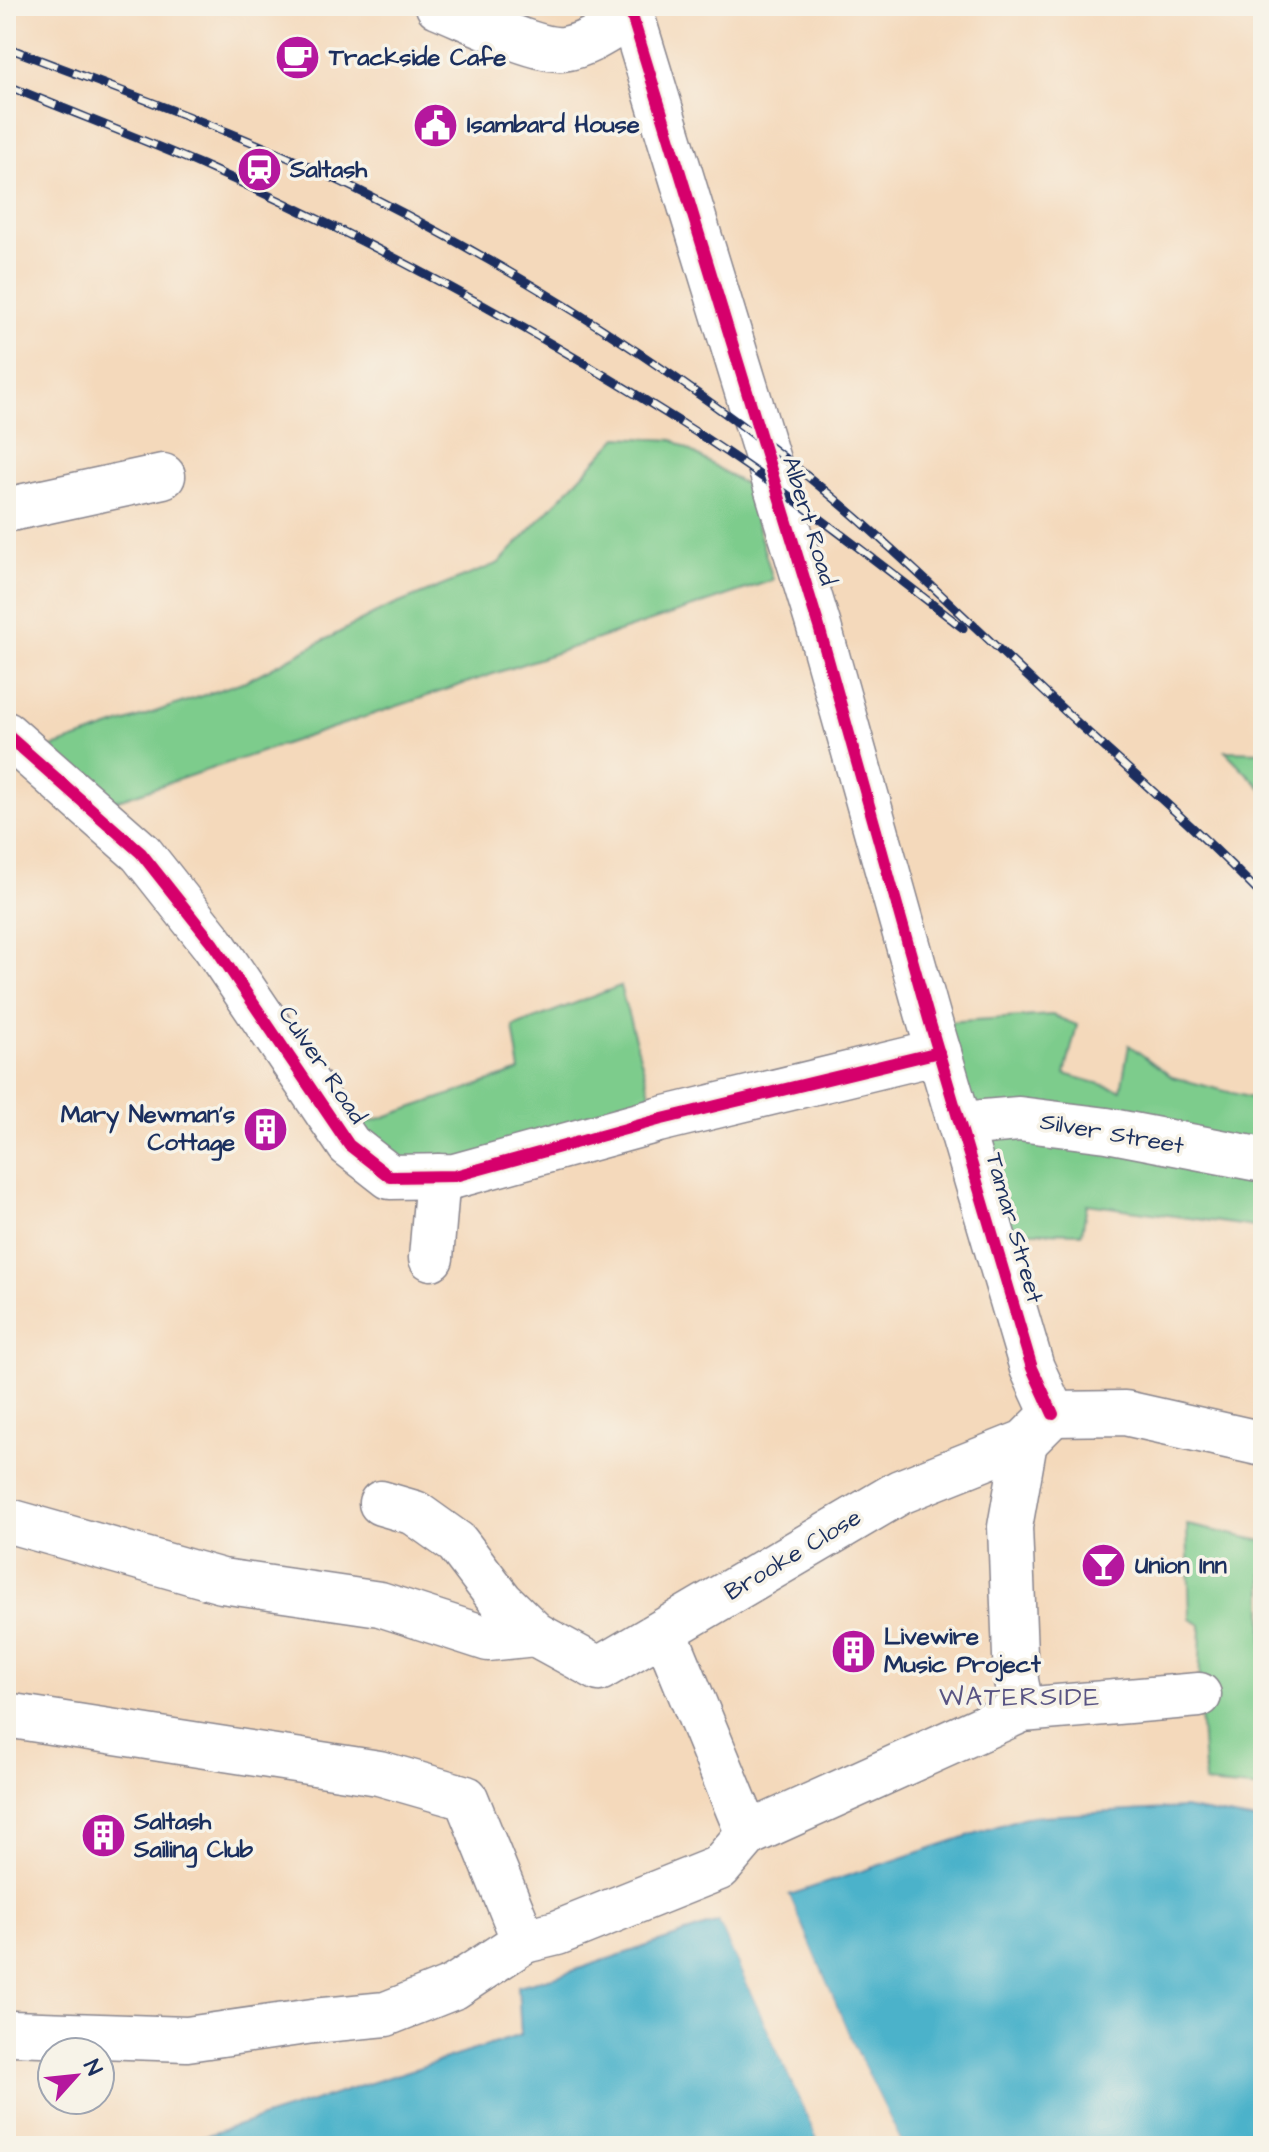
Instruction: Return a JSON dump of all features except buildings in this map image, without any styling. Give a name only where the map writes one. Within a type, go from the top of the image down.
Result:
[{"type":"street","points":[[438,6],[523,41],[562,49],[596,37],[630,11]]},
{"type":"street","name":"Albert Road","points":[[630,11],[819,627],[939,1052]]},
{"type":"street","points":[[6,510],[163,476]]},
{"type":"street","name":"Culver Road","points":[[6,734],[141,853],[213,944],[349,1145],[390,1177],[455,1176],[658,1120],[939,1052]]},
{"type":"street","name":"Tamar Street","points":[[939,1052],[1032,1368],[1039,1428]]},
{"type":"street","name":"Silver Street","points":[[961,1124],[1019,1119],[1107,1130],[1263,1160]]},
{"type":"street","points":[[431,1258],[438,1176]]},
{"type":"street","points":[[1022,1710],[1016,1681],[1010,1527],[1039,1428],[1125,1413],[1263,1444]]},
{"type":"street","name":"Brooke Close","points":[[535,1634],[599,1669],[900,1492],[1039,1428]]},
{"type":"street","points":[[381,1503],[415,1513],[457,1543],[501,1601],[535,1634]]},
{"type":"street","points":[[6,1520],[222,1581],[380,1604],[488,1639],[535,1634]]},
{"type":"street","points":[[665,1632],[748,1834]]},
{"type":"street","points":[[12,2033],[187,2039],[386,2014],[454,1987],[524,1941],[557,1933],[719,1868],[748,1834],[1022,1710],[1199,1695]]},
{"type":"street","points":[[6,1715],[379,1773],[466,1798],[524,1941]]},
{"type":"green space","points":[[618,437],[673,440],[745,485],[773,580],[91,809],[30,755],[248,680],[382,610],[499,563]]},
{"type":"green space","points":[[1225,751],[1263,752],[1263,790]]},
{"type":"green space","points":[[620,986],[658,1120],[390,1177],[340,1132],[520,1071],[513,1027]]},
{"type":"green space","points":[[1052,1015],[1077,1025],[1065,1074],[1121,1090],[1129,1045],[1172,1077],[1263,1101],[1263,1228],[1087,1204],[1082,1233],[992,1231],[930,1023]]},
{"type":"green space","points":[[1187,1525],[1263,1541],[1263,1789],[1205,1784],[1199,1695],[1201,1625],[1190,1619]]},
{"type":"water","points":[[1183,1808],[1263,1822],[1263,2146],[903,2146],[851,2040],[789,1895],[1025,1817]]},
{"type":"water","points":[[719,1922],[821,2146],[173,2146],[521,2035],[518,1986]]},
{"type":"pier","points":[[789,1895],[851,2040],[903,2146],[899,2146],[847,2041],[785,1896]]},
{"type":"pier","points":[[723,1920],[825,2146],[821,2146],[719,1922]]},
{"type":"railway","points":[[6,47],[281,154],[370,196],[534,287],[692,389],[792,464],[856,517],[1180,816],[1263,897]]},
{"type":"railway","points":[[6,85],[263,193],[385,253],[505,318],[623,386],[753,470],[963,628]]},
{"type":"cycle path","points":[[629,6],[819,627],[930,1023],[1032,1368],[1053,1414]]},
{"type":"cycle path","points":[[6,734],[141,853],[213,944],[349,1145],[390,1177],[455,1176],[658,1120],[939,1052]]},
{"type":"place","name":"Trackside Cafe","points":[[298,58]]},
{"type":"place","name":"Isambard House","points":[[436,125]]},
{"type":"place","name":"Saltash","points":[[259,170]]},
{"type":"place","name":"Mary Newman's Cottage","points":[[266,1129]]},
{"type":"place","name":"Union Inn","points":[[1104,1566]]},
{"type":"place","name":"Livewire Music Project","points":[[853,1651]]},
{"type":"place","name":"Saltash Sailing Club","points":[[103,1836]]},
{"type":"district","name":"WATERSIDE","points":[[1020,1697]]}]
